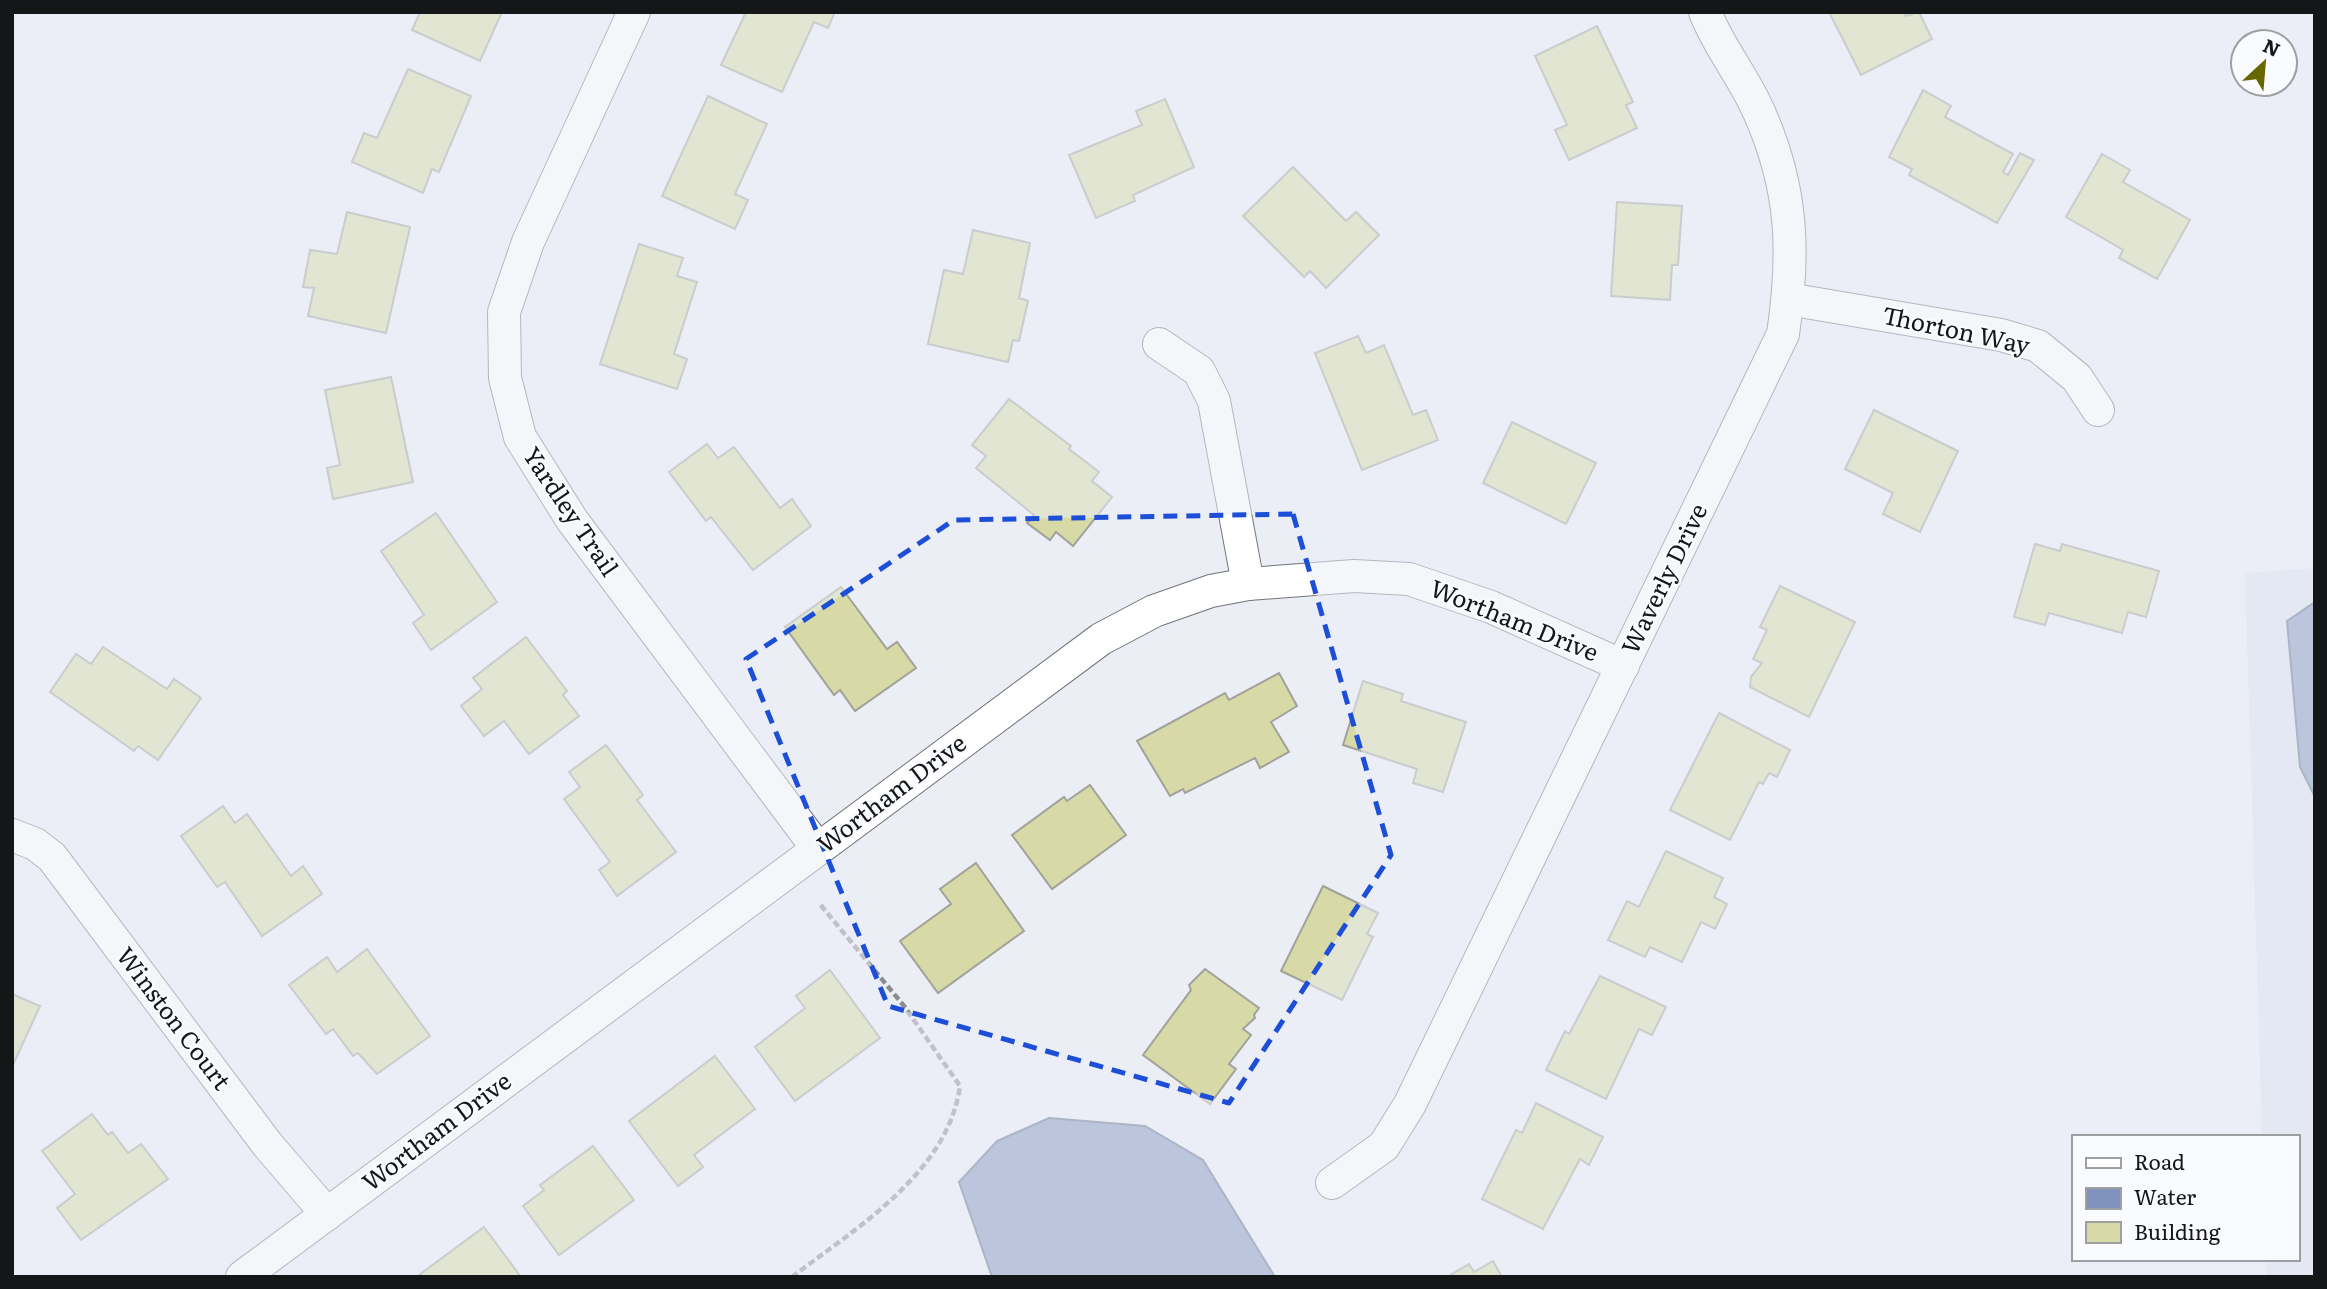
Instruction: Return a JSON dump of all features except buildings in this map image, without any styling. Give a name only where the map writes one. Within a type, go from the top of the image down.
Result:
[{"type":"street","name":"Yardley Trail","points":[[634,12],[528,242],[504,312],[505,379],[520,437],[572,520],[818,849]]},
{"type":"street","name":"Waverly Drive","points":[[1332,1183],[1384,1146],[1410,1104],[1783,334],[1788,299],[1791,232],[1784,184],[1759,112],[1705,12]]},
{"type":"street","name":"Thorton Way","points":[[1788,299],[2001,335],[2038,346],[2077,378],[2098,410]]},
{"type":"street","points":[[1159,344],[1199,371],[1214,401],[1248,584]]},
{"type":"street","name":"Wortham Drive","points":[[242,1277],[1101,639],[1154,611],[1212,591],[1248,584],[1354,576],[1409,579],[1491,607],[1623,666]]},
{"type":"street","name":"Winston Court","points":[[12,835],[35,844],[52,858],[267,1144],[327,1214]]},
{"type":"path","points":[[792,1277],[909,1182],[952,1118],[957,1108],[960,1086],[904,1006],[820,903]]},
{"type":"highlighted area","points":[[1293,514],[1391,855],[1229,1103],[888,1006],[746,659],[954,520]]},
{"type":"shaded area","points":[[2315,568],[2315,1277],[2266,1277],[2266,1261],[2299,1261],[2299,1135],[2262,1135],[2245,573]]},
{"type":"water","points":[[2315,602],[2315,797],[2300,767],[2287,621]]},
{"type":"water","points":[[1049,1118],[1145,1126],[1203,1160],[1275,1277],[992,1277],[959,1182],[997,1141]]}]
